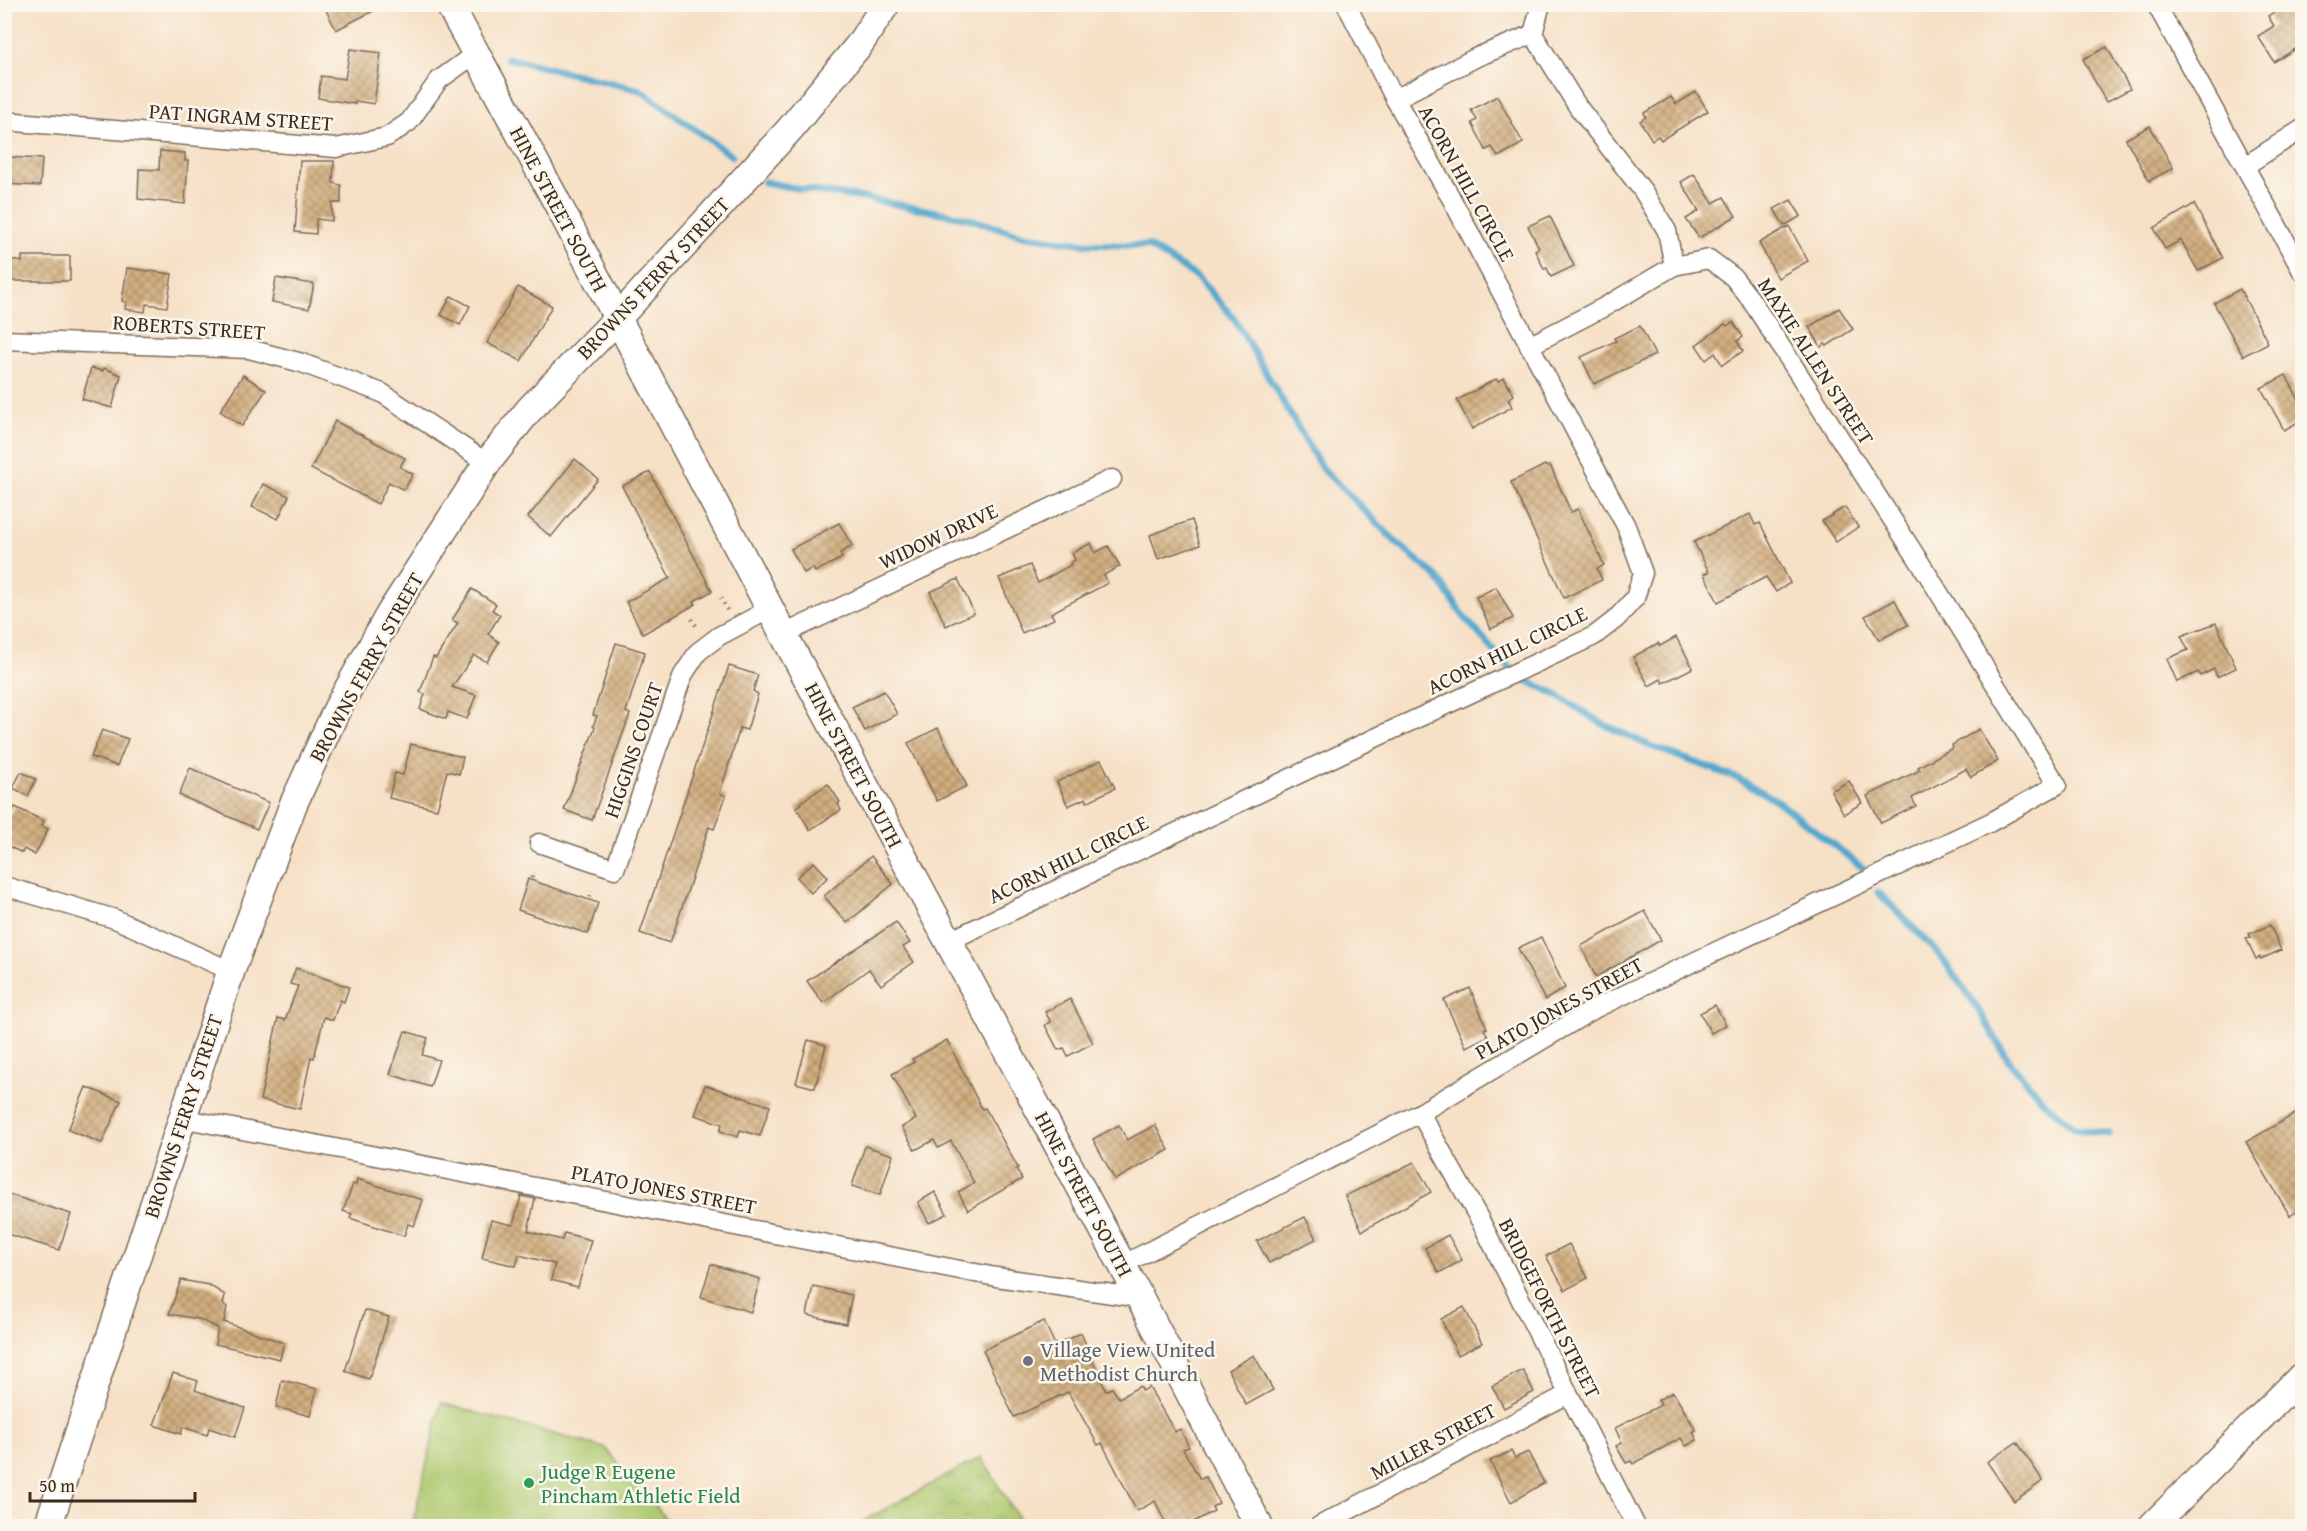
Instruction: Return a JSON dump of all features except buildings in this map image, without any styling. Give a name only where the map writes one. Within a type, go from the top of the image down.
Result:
[{"type":"street","name":"HINE STREET SOUTH","points":[[449,4],[553,195],[770,609],[1140,1298],[1259,1527]]},
{"type":"street","name":"BROWNS FERRY STREET","points":[[48,1527],[231,971],[293,806],[338,709],[389,615],[487,463],[528,411],[617,319],[790,129],[859,45],[886,4]]},
{"type":"street","name":"ACORN HILL CIRCLE","points":[[949,941],[1594,636],[1616,619],[1635,598],[1643,573],[1626,526],[1346,4]]},
{"type":"street","points":[[1529,346],[1606,306],[1674,266],[1667,231],[1643,191],[1578,106],[1533,34],[1541,4]]},
{"type":"street","points":[[2156,4],[2302,271]]},
{"type":"street","points":[[1395,99],[1477,57],[1533,34]]},
{"type":"street","name":"PAT INGRAM STREET","points":[[4,121],[336,148],[387,137],[395,132],[409,122],[439,80],[475,54]]},
{"type":"street","points":[[2245,166],[2302,129]]},
{"type":"street","name":"MAXIE ALLEN STREET","points":[[1674,266],[1709,259],[1733,277],[1750,300],[1928,575],[2057,786]]},
{"type":"street","name":"ROBERTS STREET","points":[[4,340],[194,346],[260,352],[302,363],[382,393],[487,463]]},
{"type":"street","name":"WIDOW DRIVE","points":[[784,634],[1112,479]]},
{"type":"street","name":"HIGGINS COURT","points":[[539,843],[615,869],[682,675],[698,652],[719,636],[770,609]]},
{"type":"street","name":"PLATO JONES STREET","points":[[1122,1265],[1419,1113],[1596,1008],[1991,822],[2057,786]]},
{"type":"street","points":[[4,886],[115,919],[231,971]]},
{"type":"street","name":"BRIDGEFORTH STREET","points":[[1419,1113],[1480,1220],[1636,1527]]},
{"type":"street","name":"PLATO JONES STREET","points":[[181,1118],[996,1277],[1140,1298]]},
{"type":"street","points":[[2152,1527],[2302,1376]]},
{"type":"street","name":"MILLER STREET","points":[[1319,1527],[1568,1394]]},
{"type":"path","points":[[721,598],[729,615]]},
{"type":"path","points":[[692,619],[699,632]]},
{"type":"path","points":[[532,878],[533,872]]},
{"type":"path","points":[[590,897],[591,891]]},
{"type":"green space","name":"Judge R Eugene Pincham Athletic Field","points":[[441,1403],[605,1448],[665,1517],[660,1526],[412,1526]]},
{"type":"green space","points":[[981,1457],[1023,1526],[854,1526]]},
{"type":"waterway","points":[[507,58],[640,90],[732,156]]},
{"type":"waterway","points":[[765,182],[967,218],[1025,236],[1087,244],[1148,246],[1197,277],[1234,318],[1321,467],[1398,544],[1437,577],[1464,617],[1518,677],[1552,692],[1601,723],[1648,745],[1737,778],[1776,800],[1863,868]]},
{"type":"waterway","points":[[1878,892],[1938,953],[1975,1004],[2007,1058],[2042,1100],[2076,1129],[2109,1134]]},
{"type":"place","name":"Village View United Methodist Church","points":[[1028,1361]]},
{"type":"place","name":"Judge R Eugene Pincham Athletic Field","points":[[529,1483]]}]
